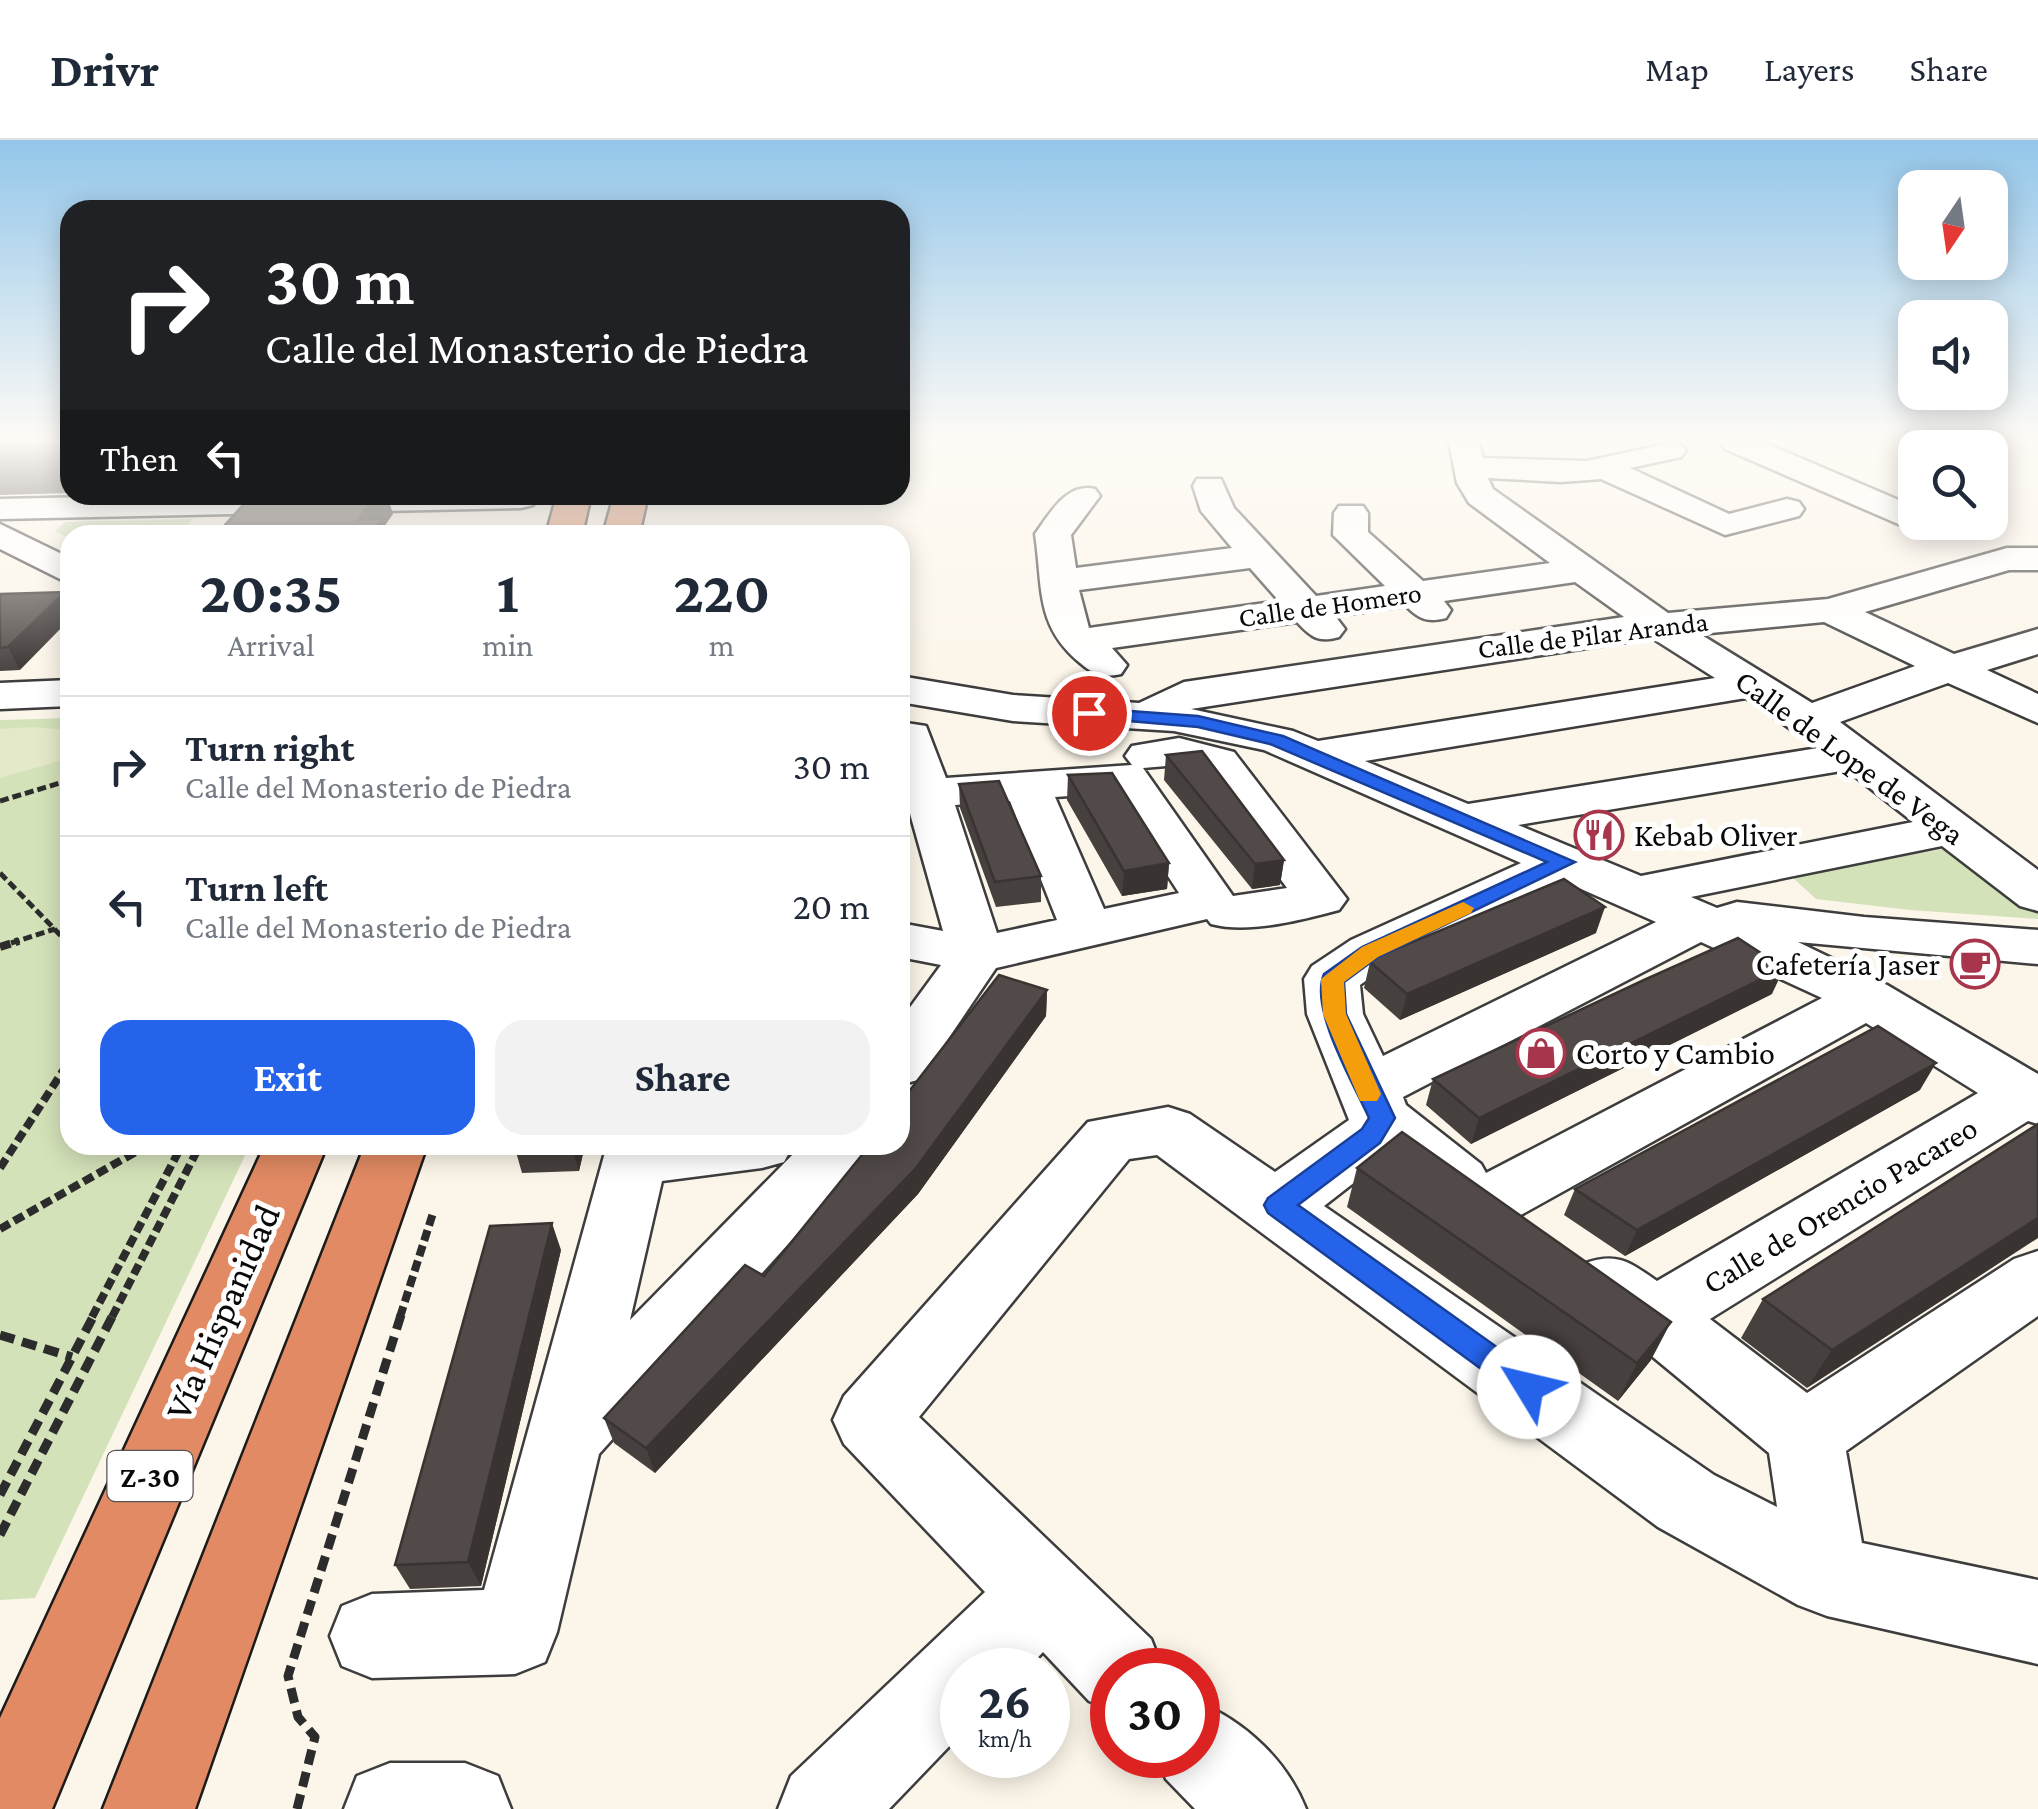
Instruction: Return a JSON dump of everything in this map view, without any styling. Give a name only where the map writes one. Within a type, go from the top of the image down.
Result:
[{"type":"highway","name":"Vía Hispanidad","points":[[6,1809],[292,1155]]},
{"type":"highway","points":[[149,1809],[416,1173]]},
{"type":"street","points":[[114,525],[186,520]]},
{"type":"street","points":[[1064,520],[1053,534],[1066,623],[1079,641],[1134,689],[1149,715]]},
{"type":"street","points":[[1226,520],[1362,667]]},
{"type":"street","points":[[1352,520],[1351,535],[1478,650]]},
{"type":"street","name":"Calle de Lope de Vega","points":[[1513,520],[1659,625],[1808,720],[2038,895]]},
{"type":"street","points":[[1714,520],[1725,525],[1745,520]]},
{"type":"street","points":[[2,533],[60,529]]},
{"type":"street","points":[[2,533],[60,567]]},
{"type":"street","points":[[1966,540],[2028,564]]},
{"type":"street","points":[[1062,581],[1256,556]]},
{"type":"street","name":"Calle de Pilar Aranda","points":[[1149,715],[1184,695],[1659,625],[1830,610],[2028,564]]},
{"type":"street","name":"Calle de Homero","points":[[1079,641],[1580,570]]},
{"type":"street","points":[[1830,610],[2038,710]]},
{"type":"street","points":[[1808,720],[1947,669],[2038,641]]},
{"type":"street","points":[[35,695],[60,667]]},
{"type":"street","points":[[1317,756],[1752,685]]},
{"type":"street","points":[[910,690],[1014,708],[1149,715],[1230,728],[1317,756],[1668,907],[1857,972],[2032,1098]]},
{"type":"street","points":[[910,942],[977,955],[1087,930],[1220,908],[1321,899],[1218,762],[1180,751],[1127,760],[914,755]]},
{"type":"street","points":[[914,755],[1027,786],[1127,778],[1220,908]]},
{"type":"street","points":[[914,755],[977,955]]},
{"type":"street","points":[[1466,819],[1852,756]]},
{"type":"street","points":[[1027,786],[1087,930]]},
{"type":"street","points":[[1374,1104],[1668,907],[1952,829]]},
{"type":"street","points":[[1564,862],[1370,952],[1332,979],[1334,1014],[1374,1104],[1487,1202],[1655,1317],[1805,1436],[1827,1576]]},
{"type":"street","points":[[1487,1202],[1857,972],[2038,947]]},
{"type":"street","points":[[910,1050],[977,955]]},
{"type":"street","name":"Calle de Orencio Pacareo","points":[[1655,1317],[2032,1098]]},
{"type":"street","points":[[1278,1205],[1371,1136],[1374,1104]]},
{"type":"street","points":[[1098,1648],[871,1420],[1110,1138],[1168,1130],[1278,1205],[1686,1501],[1827,1576],[2038,1622]]},
{"type":"street","points":[[372,1636],[515,1632],[635,1155]]},
{"type":"street","points":[[564,1438],[831,1155]]},
{"type":"street","points":[[1805,1436],[2038,1280]]},
{"type":"street","points":[[988,1648],[1043,1594]]},
{"type":"street","points":[[824,1809],[940,1695]]},
{"type":"street","points":[[1220,1769],[1260,1809]]},
{"type":"street","points":[[390,1809],[465,1809]]},
{"type":"path","points":[[0,802],[60,783]]},
{"type":"path","points":[[0,873],[60,934]]},
{"type":"path","points":[[0,947],[55,929]]},
{"type":"path","points":[[0,955],[16,944]]},
{"type":"path","points":[[0,1168],[60,1075]]},
{"type":"path","points":[[0,1229],[130,1155]]},
{"type":"path","points":[[0,1494],[177,1155]]},
{"type":"path","points":[[0,1534],[195,1155]]},
{"type":"path","points":[[297,1809],[315,1737],[298,1717],[288,1676],[416,1173]]},
{"type":"path","points":[[2,1339],[72,1357]]},
{"type":"green space","points":[[192,520],[187,525],[62,525]]},
{"type":"green space","points":[[60,718],[60,1155],[245,1155],[35,1598],[0,1600],[0,720]]},
{"type":"green space","points":[[0,729],[60,729],[60,761],[0,778]]},
{"type":"green space","points":[[1961,846],[2038,904],[2038,919],[1816,899],[1791,876]]},
{"type":"building","points":[[230,520],[381,520],[378,525],[225,525]]},
{"type":"building","points":[[60,592],[60,597],[8,647],[0,648],[0,594]]},
{"type":"building","points":[[1202,751],[1284,860],[1255,864],[1166,755]]},
{"type":"building","points":[[1112,773],[1169,863],[1124,871],[1068,775]]},
{"type":"building","points":[[999,781],[1041,876],[995,882],[959,784]]},
{"type":"building","points":[[1564,879],[1605,907],[1407,994],[1370,962],[1374,958]]},
{"type":"building","points":[[1738,938],[1784,968],[1479,1118],[1433,1079],[1644,980]]},
{"type":"building","points":[[999,975],[1047,990],[916,1168],[646,1448],[604,1418],[745,1265],[764,1276],[862,1155],[910,1155],[910,1090]]},
{"type":"building","points":[[1878,1026],[1936,1063],[1637,1230],[1575,1189]]},
{"type":"building","points":[[2038,1124],[2038,1218],[1832,1350],[1763,1299]]},
{"type":"building","points":[[1402,1132],[1671,1322],[1637,1363],[1357,1168]]},
{"type":"building","points":[[552,1223],[468,1562],[395,1565],[490,1226]]},
{"type":"slow traffic","points":[[1368,1094],[1334,1014],[1332,979],[1370,952],[1463,908]]},
{"type":"place","name":"Kebab Oliver","points":[[1599,835]]},
{"type":"place","name":"Cafetería Jaser","points":[[1975,964]]},
{"type":"place","name":"Corto y Cambio","points":[[1541,1053]]},
{"type":"route","points":[[1089,713],[1198,721],[1277,740],[1564,862],[1370,952],[1332,979],[1334,1014],[1382,1118],[1371,1136],[1278,1205],[1529,1387]]}]
